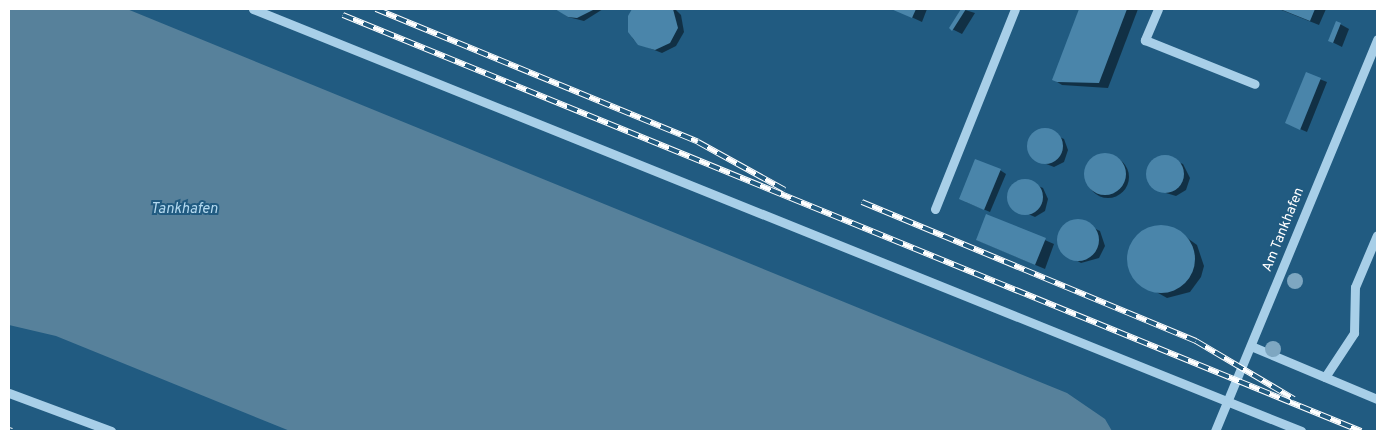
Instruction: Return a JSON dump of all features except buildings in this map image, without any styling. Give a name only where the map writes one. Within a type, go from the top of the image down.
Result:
[{"type":"street","points":[[253,9],[1301,431]]},
{"type":"street","points":[[935,208],[1015,9]]},
{"type":"street","points":[[1158,9],[1145,40],[1255,84]]},
{"type":"street","name":"Am Tankhafen","points":[[1215,431],[1377,39]]},
{"type":"street","points":[[1325,377],[1354,333],[1355,287],[1377,235]]},
{"type":"street","points":[[1251,346],[1377,399]]},
{"type":"street","points":[[9,393],[111,431]]},
{"type":"water","name":"Tankhafen","points":[[9,9],[127,9],[1067,393],[1105,419],[1112,431],[290,431],[56,336],[9,325]]},
{"type":"railway","points":[[376,9],[698,142],[785,190]]},
{"type":"railway","points":[[343,15],[1361,431]]},
{"type":"railway","points":[[862,202],[1196,341],[1294,399]]}]
